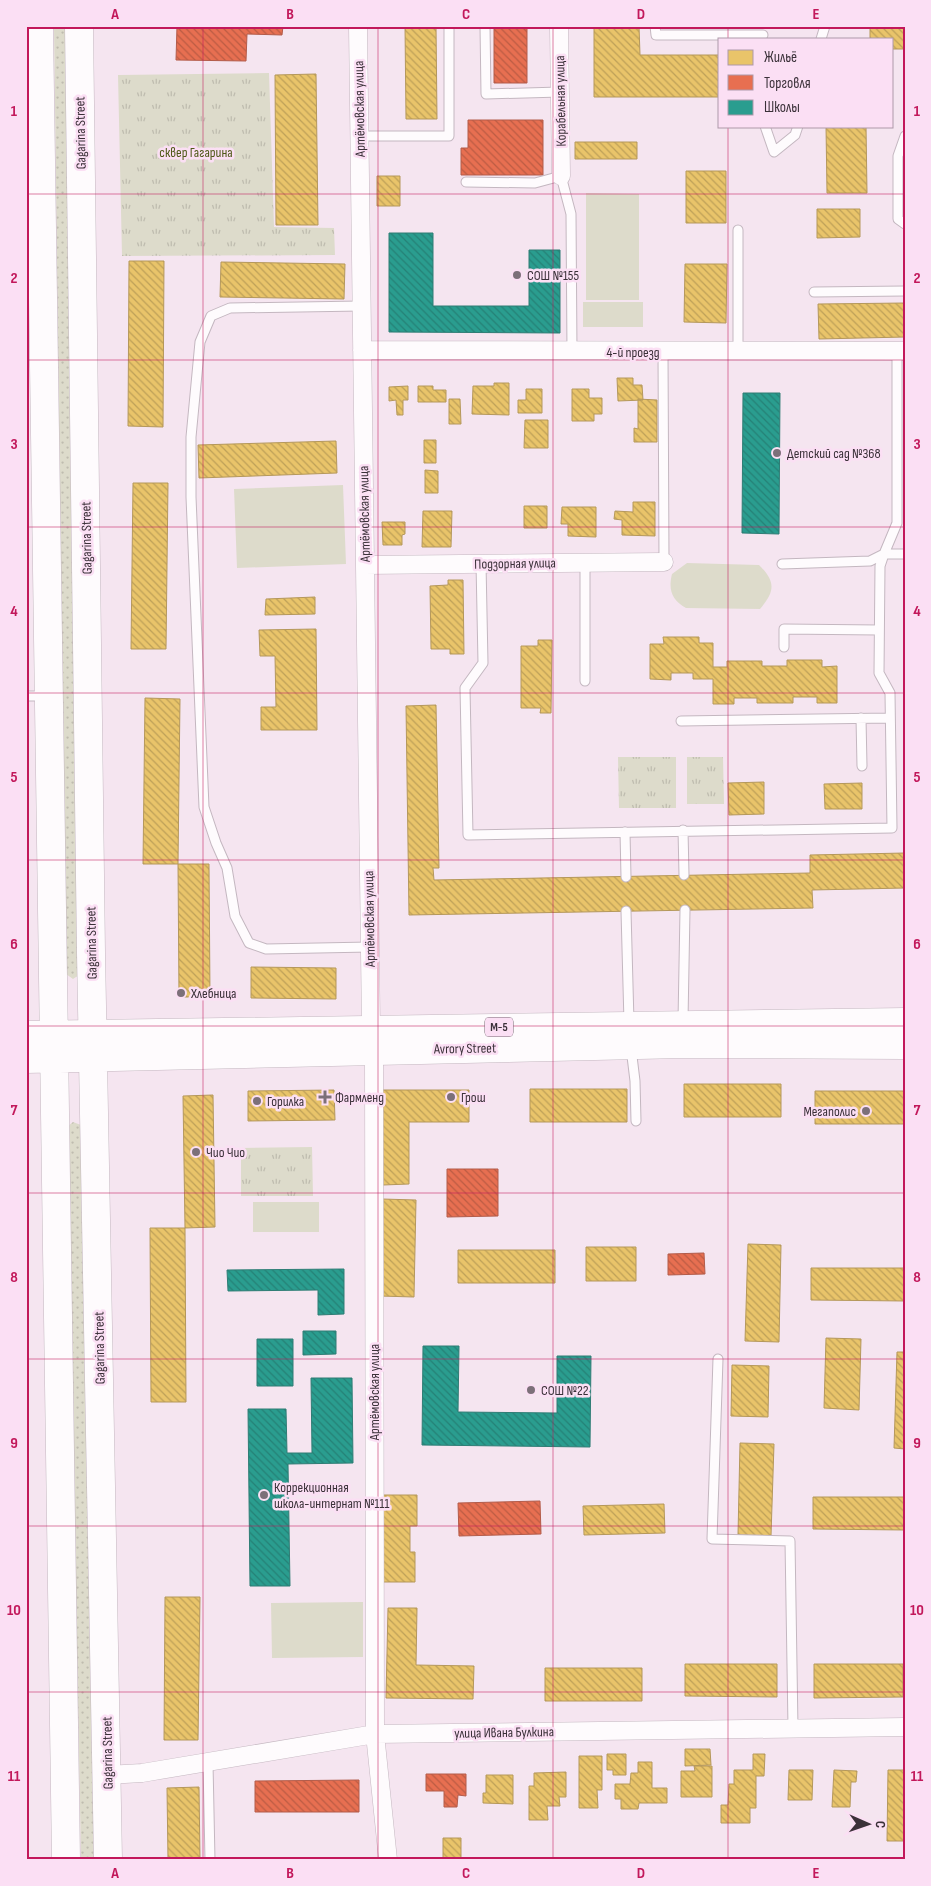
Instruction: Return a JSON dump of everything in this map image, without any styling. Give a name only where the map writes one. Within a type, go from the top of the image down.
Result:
[{"type":"main road","points":[[39,26],[37,141],[38,696],[54,1046],[66,1860]]},
{"type":"main road","name":"Gagarina Street","points":[[79,26],[93,1045],[108,1860]]},
{"type":"main road","name":"Avrory Street","points":[[630,1035],[683,1024],[905,1022]]},
{"type":"main road","name":"Avrory Street","points":[[26,1035],[54,1046],[372,1027],[905,1045]]},
{"type":"main road","name":"Avrory Street","points":[[26,1059],[54,1046]]},
{"type":"street","name":"Артёмовская улица","points":[[358,26],[372,1027],[375,1734],[388,1860]]},
{"type":"street","name":"Корабельная улица","points":[[559,26],[561,176]]},
{"type":"street","name":"4-й проезд","points":[[362,350],[572,352],[901,351]]},
{"type":"street","name":"Подзорная улица","points":[[365,565],[664,562]]},
{"type":"street","name":"улица Ивана Булкина","points":[[107,1775],[142,1773],[208,1763],[375,1734],[905,1727]]},
{"type":"lane","points":[[359,136],[449,136],[449,26]]},
{"type":"lane","points":[[485,26],[486,94],[560,92]]},
{"type":"lane","points":[[656,26],[656,36],[763,33]]},
{"type":"lane","points":[[821,38],[825,26]]},
{"type":"lane","points":[[766,128],[774,152],[795,134],[797,128]]},
{"type":"lane","points":[[905,136],[898,156],[898,219],[905,224]]},
{"type":"lane","points":[[466,182],[535,183],[561,176],[571,214],[572,352]]},
{"type":"lane","points":[[738,230],[738,352]]},
{"type":"lane","points":[[814,292],[905,291]]},
{"type":"lane","points":[[361,306],[230,308],[211,316],[200,342],[196,372],[191,437],[191,497],[204,807],[228,868],[235,916],[248,943],[266,949],[370,948]]},
{"type":"lane","points":[[482,563],[483,663],[465,688],[468,835],[892,828],[890,693],[879,673],[878,630],[880,566],[897,523],[901,351]]},
{"type":"lane","points":[[663,352],[664,562]]},
{"type":"lane","points":[[782,564],[870,561],[884,554],[905,554]]},
{"type":"lane","points":[[585,562],[585,681]]},
{"type":"lane","points":[[784,647],[784,629],[878,630]]},
{"type":"lane","points":[[862,718],[862,766]]},
{"type":"lane","points":[[681,721],[890,718]]},
{"type":"lane","points":[[683,830],[684,876]]},
{"type":"lane","points":[[625,832],[626,877]]},
{"type":"lane","points":[[683,1024],[684,910]]},
{"type":"lane","points":[[626,911],[630,1035],[636,1081],[636,1121]]},
{"type":"lane","points":[[718,1358],[712,1539],[790,1541],[793,1728]]},
{"type":"lane","points":[[208,1763],[210,1860]]},
{"type":"green space","points":[[54,26],[68,26],[79,975],[73,979],[66,974]]},
{"type":"green space","name":"сквер Гагарина","points":[[269,73],[274,227],[334,228],[335,255],[122,256],[118,75]]},
{"type":"green space","points":[[586,193],[639,194],[639,300],[586,300]]},
{"type":"green space","points":[[583,302],[643,302],[643,327],[583,327]]},
{"type":"green space","points":[[343,485],[346,564],[237,568],[234,489]]},
{"type":"green space","points":[[687,563],[759,565],[771,582],[771,592],[760,609],[686,608],[674,598],[671,585],[672,574]]},
{"type":"green space","points":[[618,757],[676,757],[676,808],[619,808]]},
{"type":"green space","points":[[687,757],[723,757],[724,804],[687,804]]},
{"type":"green space","points":[[73,1122],[81,1125],[94,1860],[81,1860],[67,1127]]},
{"type":"green space","points":[[312,1147],[313,1196],[241,1196],[241,1148]]},
{"type":"green space","points":[[253,1202],[319,1202],[319,1232],[253,1232]]},
{"type":"green space","points":[[363,1602],[363,1657],[272,1658],[271,1603]]},
{"type":"building: Жильё","points":[[405,26],[436,26],[437,119],[406,119]]},
{"type":"building: Жильё","points":[[594,26],[639,26],[640,55],[718,55],[718,97],[594,97]]},
{"type":"building: Жильё","points":[[870,26],[905,26],[905,49],[894,49],[894,38],[870,38]]},
{"type":"building: Жильё","points":[[316,74],[318,225],[276,225],[275,75]]},
{"type":"building: Жильё","points":[[826,128],[866,128],[867,193],[827,193]]},
{"type":"building: Жильё","points":[[575,142],[637,142],[637,159],[575,159]]},
{"type":"building: Жильё","points":[[686,171],[726,171],[726,223],[686,223]]},
{"type":"building: Жильё","points":[[377,176],[400,176],[400,206],[377,206]]},
{"type":"building: Жильё","points":[[817,209],[860,209],[860,237],[817,238]]},
{"type":"building: Жильё","points":[[129,261],[164,261],[163,427],[128,426]]},
{"type":"building: Жильё","points":[[221,262],[345,264],[344,299],[220,297]]},
{"type":"building: Жильё","points":[[685,264],[727,264],[726,323],[684,322]]},
{"type":"building: Жильё","points":[[905,303],[905,337],[819,339],[818,304]]},
{"type":"building: Жильё","points":[[617,378],[633,378],[633,385],[642,385],[643,400],[618,401]]},
{"type":"building: Жильё","points":[[494,383],[509,383],[509,415],[472,414],[473,386],[494,386]]},
{"type":"building: Жильё","points":[[408,386],[408,400],[403,400],[403,415],[397,415],[396,400],[389,401],[389,387]]},
{"type":"building: Жильё","points":[[418,386],[433,386],[433,390],[446,390],[446,402],[418,402]]},
{"type":"building: Жильё","points":[[526,389],[542,389],[542,413],[518,413],[518,400],[526,400]]},
{"type":"building: Жильё","points":[[572,389],[589,389],[589,398],[602,398],[602,414],[594,414],[594,421],[572,421]]},
{"type":"building: Жильё","points":[[449,399],[460,399],[461,424],[449,424]]},
{"type":"building: Жильё","points":[[638,399],[657,400],[657,442],[634,442],[634,428],[638,429]]},
{"type":"building: Жильё","points":[[525,420],[548,420],[548,448],[524,448]]},
{"type":"building: Жильё","points":[[424,440],[436,440],[436,463],[424,463]]},
{"type":"building: Жильё","points":[[336,441],[337,473],[199,478],[198,445]]},
{"type":"building: Жильё","points":[[425,470],[438,471],[438,493],[425,493]]},
{"type":"building: Жильё","points":[[133,483],[168,483],[166,649],[131,649]]},
{"type":"building: Жильё","points":[[633,502],[655,502],[655,536],[622,535],[622,520],[614,519],[615,511],[633,512]]},
{"type":"building: Жильё","points":[[524,506],[547,506],[547,528],[524,528]]},
{"type":"building: Жильё","points":[[562,507],[596,507],[596,537],[568,536],[568,524],[561,524]]},
{"type":"building: Жильё","points":[[423,511],[452,511],[451,547],[422,547]]},
{"type":"building: Жильё","points":[[382,522],[405,522],[405,534],[402,535],[402,545],[383,545]]},
{"type":"building: Жильё","points":[[448,580],[463,580],[464,654],[450,654],[450,649],[431,649],[430,586],[448,585]]},
{"type":"building: Жильё","points":[[315,597],[315,614],[265,615],[266,599]]},
{"type":"building: Жильё","points":[[316,629],[317,730],[261,730],[261,707],[276,707],[275,656],[260,656],[259,630]]},
{"type":"building: Жильё","points":[[663,637],[699,637],[699,643],[713,643],[713,667],[727,667],[727,661],[762,661],[762,666],[787,666],[787,660],[822,660],[822,667],[837,666],[837,703],[817,703],[817,697],[793,697],[793,703],[757,703],[757,698],[734,698],[734,704],[713,704],[713,679],[693,679],[693,673],[671,673],[671,680],[650,679],[650,644],[664,644]]},
{"type":"building: Жильё","points":[[538,640],[552,640],[551,713],[540,713],[541,708],[521,708],[521,646],[538,646]]},
{"type":"building: Жильё","points":[[145,698],[180,699],[178,864],[143,864]]},
{"type":"building: Жильё","points":[[436,705],[439,868],[433,868],[434,880],[810,873],[810,855],[905,853],[905,888],[812,890],[813,908],[409,915],[406,706]]},
{"type":"building: Жильё","points":[[764,782],[764,814],[729,815],[728,783]]},
{"type":"building: Жильё","points":[[862,783],[862,809],[825,809],[824,784]]},
{"type":"building: Жильё","points":[[178,864],[209,864],[210,997],[179,997]]},
{"type":"building: Жильё","points":[[251,967],[336,968],[336,999],[251,998]]},
{"type":"building: Жильё","points":[[684,1084],[781,1084],[781,1117],[684,1117]]},
{"type":"building: Жильё","points":[[530,1089],[627,1089],[627,1122],[530,1122]]},
{"type":"building: Жильё","points":[[334,1090],[335,1120],[248,1121],[248,1091]]},
{"type":"building: Жильё","points":[[382,1090],[469,1090],[469,1122],[409,1122],[409,1184],[383,1185]]},
{"type":"building: Жильё","points":[[815,1091],[905,1091],[905,1124],[815,1124]]},
{"type":"building: Жильё","points":[[213,1095],[215,1227],[185,1228],[183,1096]]},
{"type":"building: Жильё","points":[[382,1199],[416,1200],[414,1297],[380,1296]]},
{"type":"building: Жильё","points":[[150,1228],[185,1228],[186,1402],[151,1402]]},
{"type":"building: Жильё","points":[[748,1244],[781,1245],[779,1342],[745,1341]]},
{"type":"building: Жильё","points":[[586,1247],[636,1247],[636,1281],[586,1281]]},
{"type":"building: Жильё","points":[[458,1250],[555,1250],[555,1283],[458,1283]]},
{"type":"building: Жильё","points":[[811,1268],[905,1268],[905,1301],[811,1300]]},
{"type":"building: Жильё","points":[[826,1338],[861,1339],[859,1410],[824,1408]]},
{"type":"building: Жильё","points":[[897,1352],[905,1352],[905,1449],[894,1448]]},
{"type":"building: Жильё","points":[[732,1365],[769,1366],[768,1417],[731,1416]]},
{"type":"building: Жильё","points":[[740,1443],[774,1444],[771,1536],[738,1535]]},
{"type":"building: Жильё","points":[[382,1495],[417,1495],[417,1526],[410,1526],[410,1552],[415,1552],[415,1582],[382,1582]]},
{"type":"building: Жильё","points":[[813,1497],[905,1497],[905,1530],[813,1529]]},
{"type":"building: Жильё","points":[[664,1504],[665,1533],[584,1535],[583,1506]]},
{"type":"building: Жильё","points":[[165,1597],[200,1597],[198,1740],[164,1740]]},
{"type":"building: Жильё","points":[[388,1608],[417,1608],[416,1665],[474,1666],[473,1699],[386,1698]]},
{"type":"building: Жильё","points":[[685,1664],[777,1664],[777,1697],[685,1696]]},
{"type":"building: Жильё","points":[[814,1664],[903,1664],[903,1697],[814,1698]]},
{"type":"building: Жильё","points":[[545,1668],[642,1668],[642,1701],[545,1701]]},
{"type":"building: Жильё","points":[[685,1749],[710,1749],[711,1765],[685,1766]]},
{"type":"building: Жильё","points":[[607,1754],[626,1754],[626,1775],[613,1775],[613,1770],[607,1770]]},
{"type":"building: Жильё","points":[[753,1754],[765,1754],[764,1776],[756,1776],[756,1808],[750,1808],[750,1823],[721,1823],[721,1805],[728,1805],[729,1784],[734,1784],[734,1770],[753,1770]]},
{"type":"building: Жильё","points":[[579,1756],[602,1756],[602,1790],[597,1790],[598,1808],[579,1808]]},
{"type":"building: Жильё","points":[[638,1762],[652,1762],[652,1788],[667,1788],[667,1803],[639,1803],[638,1809],[621,1809],[621,1799],[615,1799],[615,1784],[630,1784],[631,1773],[638,1773]]},
{"type":"building: Жильё","points":[[694,1766],[712,1766],[712,1797],[681,1797],[681,1771],[695,1771]]},
{"type":"building: Жильё","points":[[789,1770],[813,1770],[812,1800],[788,1800]]},
{"type":"building: Жильё","points":[[834,1770],[857,1771],[856,1782],[851,1782],[850,1807],[832,1807]]},
{"type":"building: Жильё","points":[[888,1770],[905,1770],[904,1841],[887,1841]]},
{"type":"building: Жильё","points":[[566,1772],[566,1797],[559,1797],[560,1806],[547,1806],[548,1820],[529,1820],[529,1786],[534,1786],[534,1773]]},
{"type":"building: Жильё","points":[[486,1775],[513,1775],[513,1804],[483,1803],[483,1793],[486,1793]]},
{"type":"building: Жильё","points":[[199,1787],[200,1860],[168,1860],[167,1788]]},
{"type":"building: Жильё","points":[[443,1838],[461,1838],[461,1860],[443,1860]]},
{"type":"building: Торговля","points":[[177,26],[283,26],[282,35],[247,34],[246,61],[176,60]]},
{"type":"building: Торговля","points":[[494,26],[527,26],[527,83],[494,83]]},
{"type":"building: Торговля","points":[[468,120],[543,120],[543,175],[461,175],[461,148],[468,148]]},
{"type":"building: Торговля","points":[[447,1169],[498,1169],[498,1216],[447,1217]]},
{"type":"building: Торговля","points":[[704,1253],[705,1274],[668,1275],[668,1254]]},
{"type":"building: Торговля","points":[[540,1501],[541,1534],[459,1536],[458,1503]]},
{"type":"building: Торговля","points":[[426,1774],[466,1774],[466,1796],[458,1795],[457,1807],[444,1807],[444,1791],[426,1791]]},
{"type":"building: Торговля","points":[[359,1780],[359,1812],[255,1812],[255,1781]]},
{"type":"building: Школы","points":[[389,233],[433,233],[433,306],[529,306],[529,250],[560,250],[560,333],[389,332]]},
{"type":"building: Школы","points":[[743,393],[780,393],[779,534],[742,533]]},
{"type":"building: Школы","points":[[344,1269],[344,1314],[318,1315],[318,1290],[228,1291],[227,1270]]},
{"type":"building: Школы","points":[[303,1331],[336,1331],[336,1354],[303,1355]]},
{"type":"building: Школы","points":[[257,1339],[293,1339],[293,1386],[257,1386]]},
{"type":"building: Школы","points":[[423,1346],[459,1346],[458,1412],[557,1413],[557,1356],[591,1356],[590,1447],[422,1445]]},
{"type":"building: Школы","points":[[311,1378],[352,1378],[353,1463],[288,1464],[290,1586],[250,1586],[248,1409],[286,1409],[287,1453],[312,1453]]},
{"type":"place","name":"СОШ №155","points":[[517,275]]},
{"type":"place","name":"Детский сад №368","points":[[777,453]]},
{"type":"place","name":"Хлебница","points":[[181,993]]},
{"type":"place","name":"Фармленд","points":[[325,1097]]},
{"type":"place","name":"Грош","points":[[451,1097]]},
{"type":"place","name":"Горилка","points":[[257,1101]]},
{"type":"place","name":"Мегаполис","points":[[866,1111]]},
{"type":"place","name":"Чио Чио","points":[[196,1152]]},
{"type":"place","name":"СОШ №22","points":[[531,1390]]},
{"type":"place","name":"Коррекционная школа-интернат №111","points":[[264,1495]]}]
